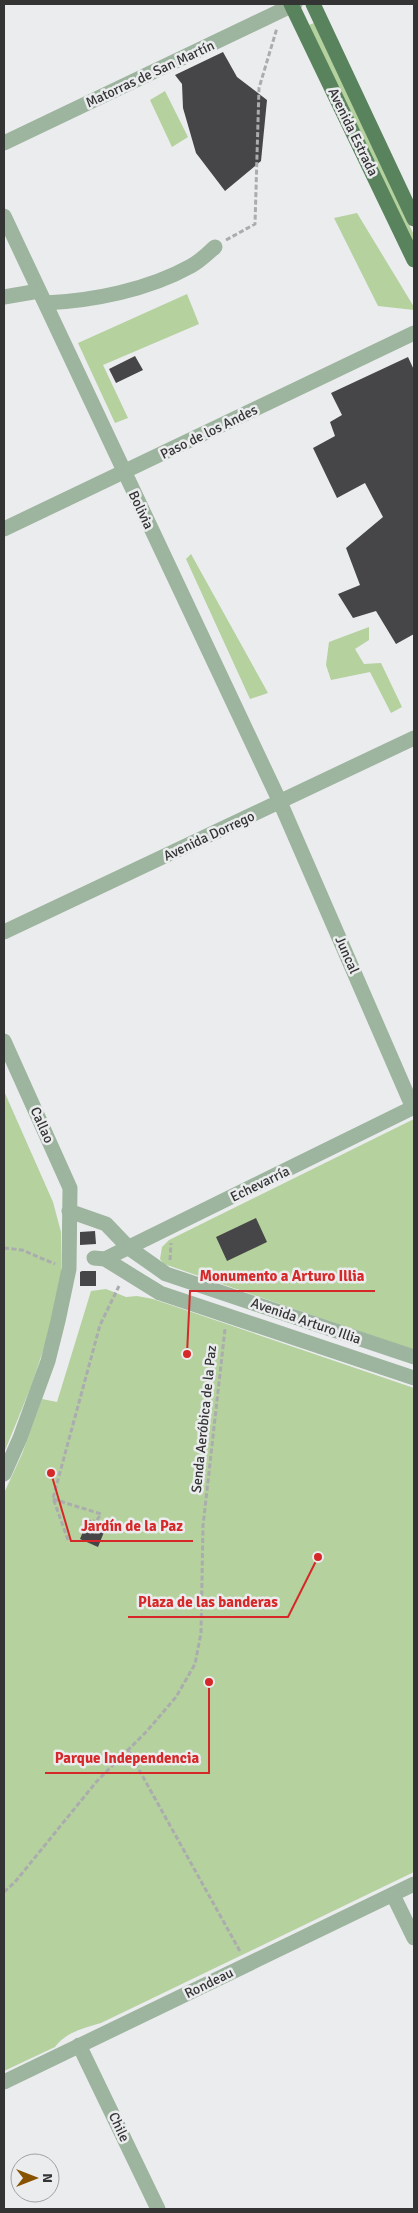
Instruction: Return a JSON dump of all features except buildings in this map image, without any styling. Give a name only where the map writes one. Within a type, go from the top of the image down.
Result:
[{"type":"main road","name":"Avenida Estrada","points":[[313,4],[414,219]]},
{"type":"main road","name":"Avenida Estrada","points":[[290,6],[414,260]]},
{"type":"street","name":"Matorras de San Martín","points":[[4,142],[290,6]]},
{"type":"street","name":"Bolivia","points":[[4,216],[280,802]]},
{"type":"street","points":[[4,297],[42,297],[82,301],[161,279],[192,266],[215,247]]},
{"type":"street","name":"Paso de los Andes","points":[[4,530],[414,333]]},
{"type":"street","name":"Avenida Dorrego","points":[[4,932],[414,738]]},
{"type":"street","name":"Juncal","points":[[280,802],[414,1108]]},
{"type":"street","name":"Callao","points":[[4,1041],[70,1188],[69,1211],[84,1260],[20,1438],[4,1474]]},
{"type":"street","name":"Echevarría","points":[[84,1260],[129,1248],[414,1108]]},
{"type":"street","name":"Avenida Arturo Illia","points":[[69,1211],[106,1224],[129,1248],[166,1274],[414,1357]]},
{"type":"street","name":"Avenida Arturo Illia","points":[[84,1260],[160,1293],[414,1378]]},
{"type":"street","name":"Rondeau","points":[[4,2082],[414,1884]]},
{"type":"street","points":[[393,1894],[414,1938]]},
{"type":"street","name":"Chile","points":[[79,2045],[158,2209]]},
{"type":"path","points":[[215,247],[255,224],[259,88],[290,6]]},
{"type":"path","points":[[178,1264],[170,1261],[171,1243],[180,1239]]},
{"type":"path","points":[[4,1248],[84,1260]]},
{"type":"path","points":[[68,1540],[52,1498],[100,1325],[120,1286]]},
{"type":"path","name":"Senda Aeróbica de la Paz","points":[[4,1892],[15,1882],[97,1781],[176,1697],[195,1664],[201,1633],[203,1526],[225,1328]]},
{"type":"path","points":[[52,1498],[101,1514],[93,1522]]},
{"type":"path","points":[[128,1750],[248,1964]]},
{"type":"green space","points":[[314,23],[414,235],[414,247],[309,25]]},
{"type":"green space","points":[[165,91],[188,137],[172,147],[150,100]]},
{"type":"green space","points":[[357,213],[414,307],[414,310],[378,306],[334,218]]},
{"type":"green space","points":[[187,294],[199,324],[103,365],[128,418],[115,423],[78,343]]},
{"type":"green space","points":[[191,554],[268,693],[250,699],[186,559]]},
{"type":"green space","points":[[369,627],[369,640],[355,649],[364,664],[381,663],[402,707],[391,713],[370,672],[331,680],[326,665],[329,642]]},
{"type":"green space","points":[[4,1091],[53,1202],[61,1232],[61,1275],[51,1326],[32,1384],[4,1453]]},
{"type":"green space","points":[[414,1119],[414,1350],[164,1264],[160,1259],[162,1247],[169,1240]]},
{"type":"green space","points":[[106,1289],[126,1297],[137,1296],[153,1299],[414,1388],[414,1872],[101,2023],[76,2031],[64,2038],[55,2047],[4,2071],[4,1493],[22,1454],[42,1399],[57,1402],[91,1291]]},
{"type":"place","name":"Monumento a Arturo Illia","points":[[187,1354]]},
{"type":"place","name":"Jardín de la Paz","points":[[51,1473]]},
{"type":"place","name":"Plaza de las banderas","points":[[318,1557]]},
{"type":"place","name":"Parque Independencia","points":[[209,1682]]}]
